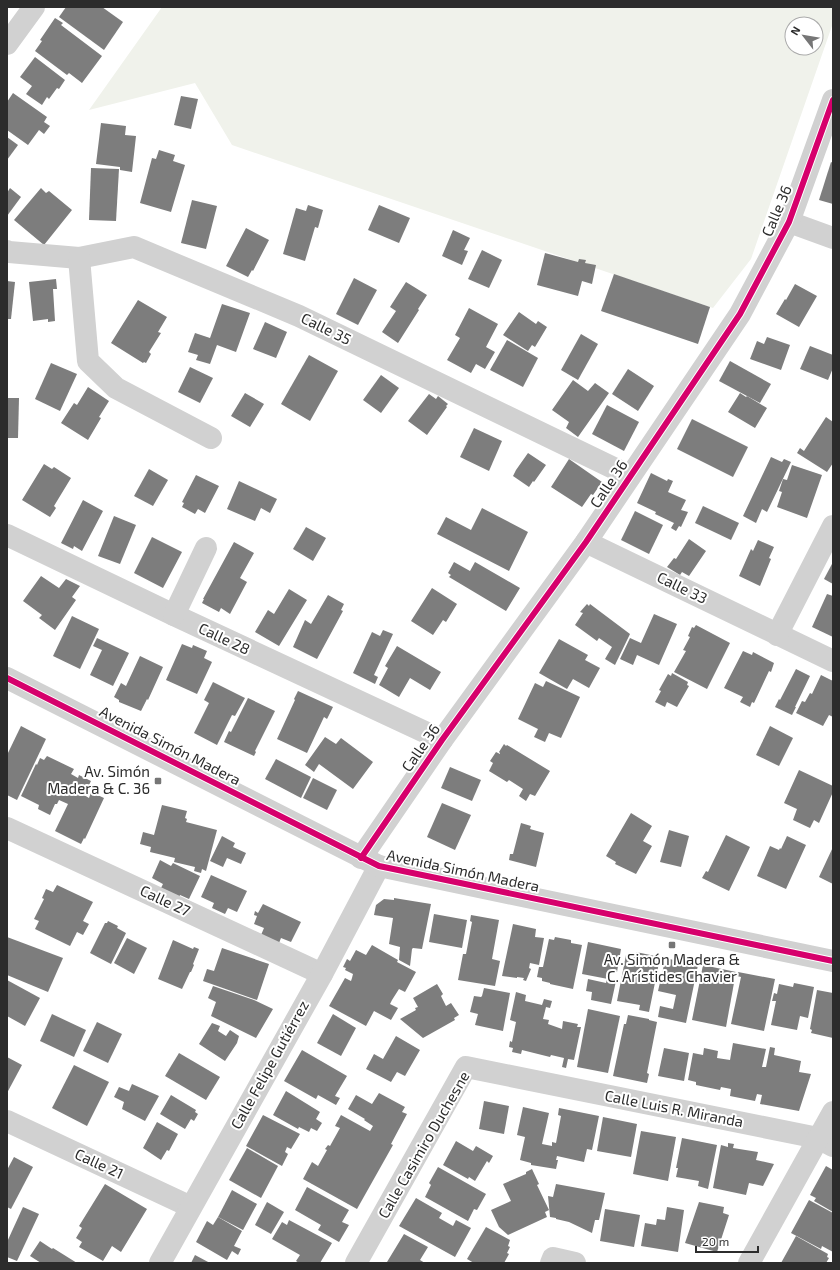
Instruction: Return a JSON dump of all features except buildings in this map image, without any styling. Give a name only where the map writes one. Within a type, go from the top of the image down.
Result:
[{"type":"street","points":[[7,44],[34,7]]},
{"type":"street","name":"Calle 36","points":[[370,862],[442,740],[586,542],[740,314],[789,222],[833,100]]},
{"type":"street","points":[[789,222],[833,238]]},
{"type":"street","name":"Calle 35","points":[[7,251],[79,258],[134,247],[299,316],[630,476]]},
{"type":"street","points":[[79,258],[88,361],[116,388],[211,438]]},
{"type":"street","points":[[777,635],[833,526]]},
{"type":"street","name":"Calle 28","points":[[7,535],[442,740]]},
{"type":"street","name":"Calle 33","points":[[586,542],[833,661]]},
{"type":"street","points":[[174,615],[206,548]]},
{"type":"street","name":"Avenida Simón Madera","points":[[7,678],[370,862],[833,961]]},
{"type":"street","name":"Calle 27","points":[[7,828],[322,974]]},
{"type":"street","name":"Calle Felipe Gutiérrez","points":[[160,1263],[322,974],[370,862]]},
{"type":"street","name":"Calle Casimiro Duchesne","points":[[356,1263],[466,1067],[513,1077]]},
{"type":"street","name":"Calle Luis R. Miranda","points":[[513,1077],[826,1142]]},
{"type":"street","points":[[749,1263],[826,1142],[833,1112]]},
{"type":"street","name":"Calle 21","points":[[7,1121],[191,1207]]},
{"type":"street","points":[[551,1263],[553,1258],[575,1263]]},
{"type":"shaded area","points":[[162,7],[833,7],[833,23],[824,49],[824,16],[784,16],[784,56],[822,56],[751,259],[713,308],[232,145],[195,83],[89,110]]},
{"type":"cycle path","points":[[361,858],[442,740],[586,542],[740,314],[789,222],[833,100]]},
{"type":"cycle path","points":[[7,678],[379,866],[833,961]]},
{"type":"place","name":"Av. Simón Madera & C. 36","points":[[158,781]]},
{"type":"place","name":"Av. Simón Madera & C. Arístides Chavier","points":[[672,945]]}]
